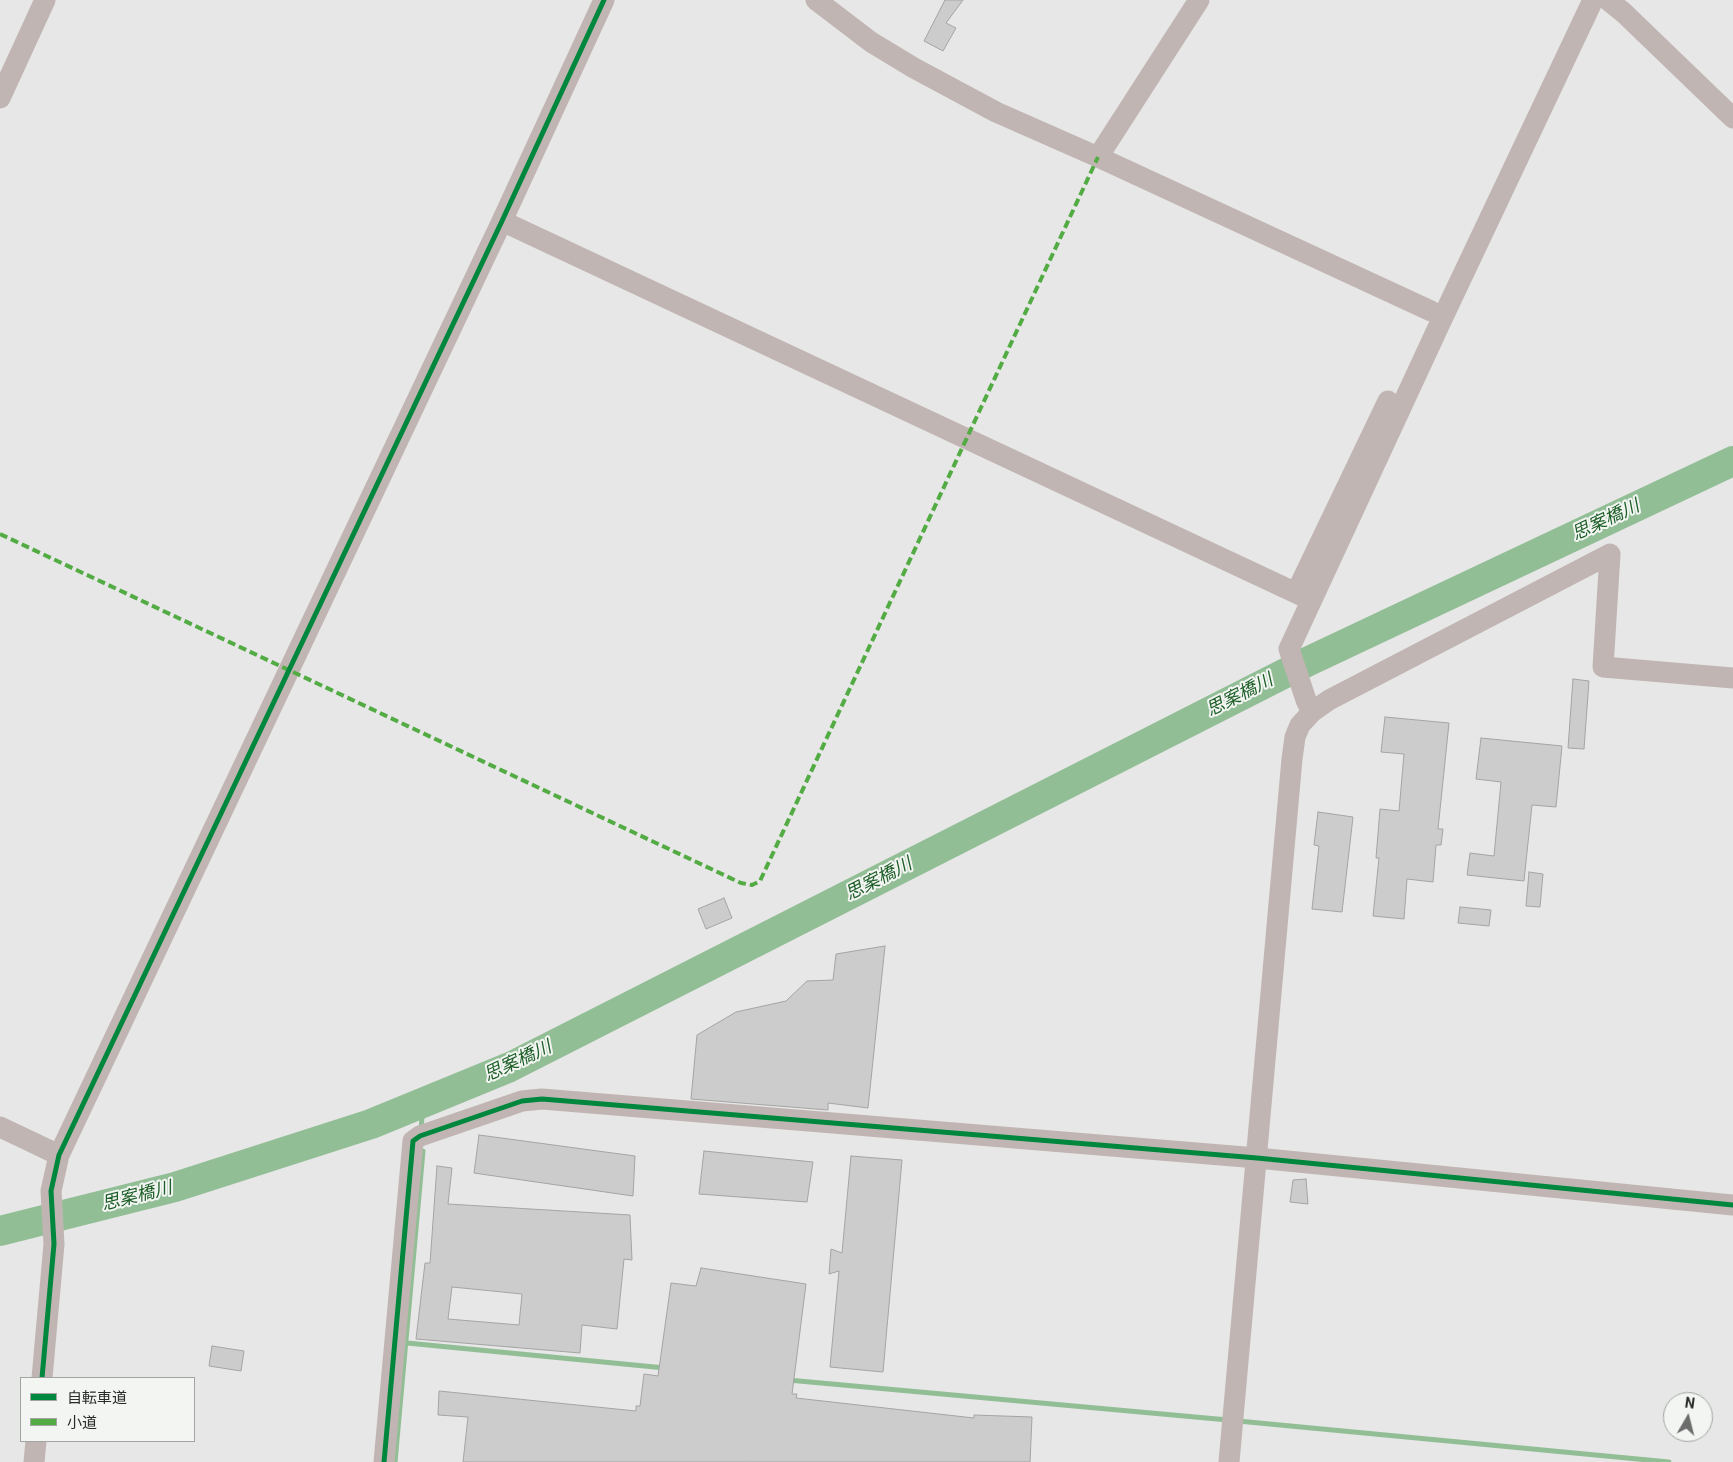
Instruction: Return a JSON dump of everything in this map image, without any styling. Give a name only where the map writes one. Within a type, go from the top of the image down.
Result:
[{"type":"street","points":[[0,98],[46,0]]},
{"type":"street","points":[[42,1377],[54,1244],[51,1191],[59,1155],[502,221],[604,0]]},
{"type":"street","points":[[816,0],[871,42],[914,68],[996,112],[1098,157],[1431,312]]},
{"type":"street","points":[[1098,157],[1199,0]]},
{"type":"street","points":[[1229,1462],[1292,759],[1295,738],[1309,706],[1289,650],[1304,596],[1431,312],[1578,0]]},
{"type":"street","points":[[1304,596],[1593,0]]},
{"type":"street","points":[[1608,0],[1624,13],[1733,118]]},
{"type":"street","points":[[502,221],[1304,596]]},
{"type":"street","points":[[1309,706],[1329,700],[1610,554],[1603,666],[1733,678]]},
{"type":"street","points":[[384,1462],[413,1141],[420,1136],[522,1101],[542,1099],[1257,1158],[1733,1205]]},
{"type":"street","points":[[0,1127],[59,1155]]},
{"type":"street","points":[[34,1462],[36,1442]]},
{"type":"building","points":[[945,0],[963,0],[946,23],[956,28],[943,51],[924,41]]},
{"type":"building","points":[[1573,679],[1589,681],[1584,749],[1568,748]]},
{"type":"building","points":[[1385,717],[1449,723],[1438,829],[1443,829],[1441,845],[1436,845],[1433,882],[1407,879],[1404,919],[1373,916],[1379,858],[1376,858],[1380,809],[1399,811],[1404,754],[1381,752]]},
{"type":"building","points":[[1481,738],[1562,746],[1556,807],[1532,805],[1524,881],[1467,875],[1470,853],[1494,856],[1501,782],[1476,779]]},
{"type":"building","points":[[1318,812],[1353,817],[1342,912],[1312,909],[1319,846],[1314,845]]},
{"type":"building","points":[[1529,872],[1543,874],[1540,907],[1526,906]]},
{"type":"building","points":[[724,898],[732,918],[706,929],[698,909]]},
{"type":"building","points":[[1460,907],[1491,910],[1489,926],[1458,923]]},
{"type":"building","points":[[885,946],[868,1108],[828,1103],[828,1110],[691,1099],[697,1035],[736,1012],[786,1001],[807,981],[833,980],[836,954]]},
{"type":"building","points":[[479,1135],[635,1156],[633,1196],[474,1173]]},
{"type":"building","points":[[704,1151],[813,1162],[807,1202],[699,1194]]},
{"type":"building","points":[[851,1156],[902,1160],[883,1372],[830,1367],[839,1271],[829,1274],[831,1249],[842,1253]]},
{"type":"building","points":[[437,1166],[452,1168],[448,1204],[630,1215],[632,1260],[624,1259],[617,1329],[582,1325],[580,1353],[416,1339],[425,1263],[430,1263]],"holes":[[[452,1287],[522,1294],[519,1325],[448,1319]]]},
{"type":"building","points":[[1306,1179],[1308,1204],[1290,1202],[1293,1180]]},
{"type":"building","points":[[701,1268],[806,1284],[792,1394],[797,1394],[796,1398],[974,1418],[974,1415],[1032,1417],[1030,1462],[463,1462],[468,1417],[438,1415],[439,1391],[636,1411],[636,1406],[640,1406],[644,1374],[658,1376],[671,1283],[696,1286]]},
{"type":"building","points":[[212,1346],[244,1351],[241,1371],[209,1366]]},
{"type":"waterway","name":"思案橋川","points":[[0,1231],[175,1187],[371,1124],[510,1067],[1309,661],[1733,461]]},
{"type":"waterway","points":[[421,1130],[423,1104]]},
{"type":"waterway","points":[[395,1462],[423,1151]]},
{"type":"waterway","points":[[407,1343],[665,1368]]},
{"type":"waterway","points":[[788,1380],[1228,1420]]},
{"type":"waterway","points":[[1238,1421],[1669,1462]]},
{"type":"marked path","points":[[0,534],[741,883],[752,885],[760,881],[1098,157]]},
{"type":"cycle path","points":[[42,1377],[54,1244],[51,1191],[59,1155],[502,221],[604,0]]},
{"type":"cycle path","points":[[384,1462],[413,1141],[420,1136],[522,1101],[542,1099],[1257,1158],[1733,1205]]}]
